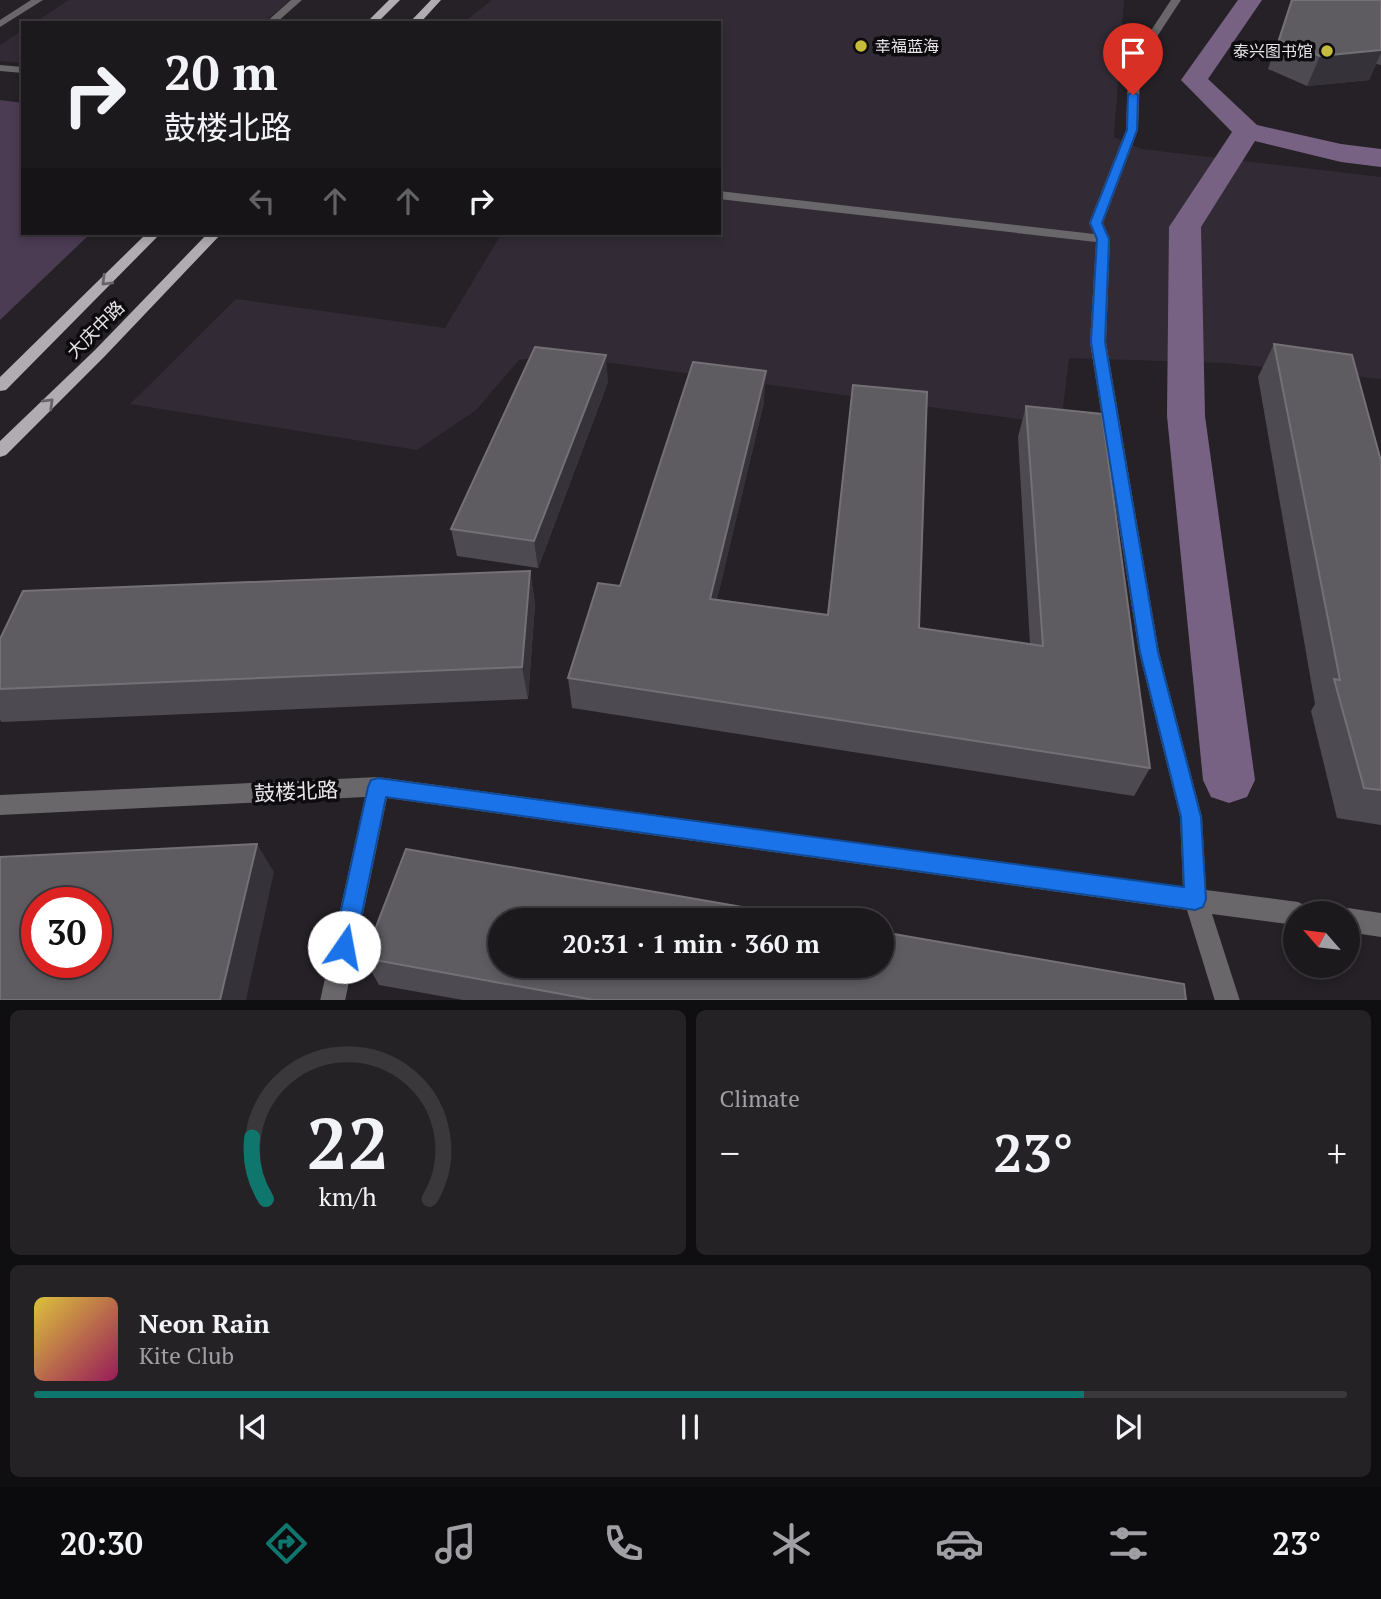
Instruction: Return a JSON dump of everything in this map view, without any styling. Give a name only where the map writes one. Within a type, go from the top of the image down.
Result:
[{"type":"main road","points":[[372,21],[394,0]]},
{"type":"main road","points":[[416,21],[436,0]]},
{"type":"main road","name":"大庆中路","points":[[0,386],[152,235]]},
{"type":"main road","name":"大庆中路","points":[[0,451],[100,353],[213,235]]},
{"type":"street","points":[[0,24],[38,0]]},
{"type":"street","points":[[272,21],[297,0]]},
{"type":"street","points":[[1176,0],[1138,58],[1134,76],[1132,130],[1096,223],[1103,239],[1098,342],[1149,652],[1191,817],[1195,899],[1228,1000]]},
{"type":"street","points":[[0,68],[21,70]]},
{"type":"street","points":[[721,195],[1103,239]]},
{"type":"street","points":[[332,1000],[378,787]]},
{"type":"street","name":"鼓楼北路","points":[[0,805],[378,787],[1283,912]]},
{"type":"street","points":[[1360,922],[1381,925]]},
{"type":"shaded area","points":[[69,0],[290,0],[265,21],[37,21]]},
{"type":"shaded area","points":[[492,0],[1124,0],[1114,137],[1141,149],[1381,177],[1381,379],[1226,363],[1069,358],[1061,425],[554,355],[519,360],[476,410],[417,450],[130,404],[236,299],[445,328],[501,235],[721,235],[721,21],[466,21]]},
{"type":"shaded area","points":[[21,31],[21,63],[0,61],[0,45]]},
{"type":"shaded area","points":[[0,100],[21,103],[21,235],[89,235],[0,320]]},
{"type":"building","name":"泰兴图书馆","points":[[1292,0],[1381,0],[1381,50],[1320,56],[1279,40]]},
{"type":"building","points":[[1274,344],[1352,355],[1381,461],[1381,790],[1364,788],[1334,679],[1340,680]]},
{"type":"building","points":[[535,347],[606,355],[534,541],[451,529]]},
{"type":"building","points":[[693,362],[766,371],[710,599],[828,615],[853,385],[927,392],[919,628],[1043,646],[1026,406],[1102,414],[1150,768],[568,678],[598,583],[620,586]]},
{"type":"building","points":[[530,571],[522,667],[0,689],[0,639],[23,591]]},
{"type":"building","points":[[257,844],[220,1000],[0,1000],[0,857]]},
{"type":"building","points":[[406,849],[748,908],[488,908],[488,978],[894,978],[894,934],[1184,984],[1186,1000],[594,1000],[364,958]]},
{"type":"waterway","points":[[1247,131],[1194,80],[1250,0]]},
{"type":"waterway","points":[[1229,780],[1186,416],[1185,227],[1247,131]]},
{"type":"waterway","points":[[1247,131],[1341,153],[1381,158]]},
{"type":"place","name":"幸福蓝海","points":[[861,46]]},
{"type":"place","name":"泰兴图书馆","points":[[1327,51]]},
{"type":"route","points":[[344,947],[378,787],[1195,899],[1191,817],[1149,652],[1098,342],[1103,239],[1096,223],[1132,130],[1133,95]]}]
